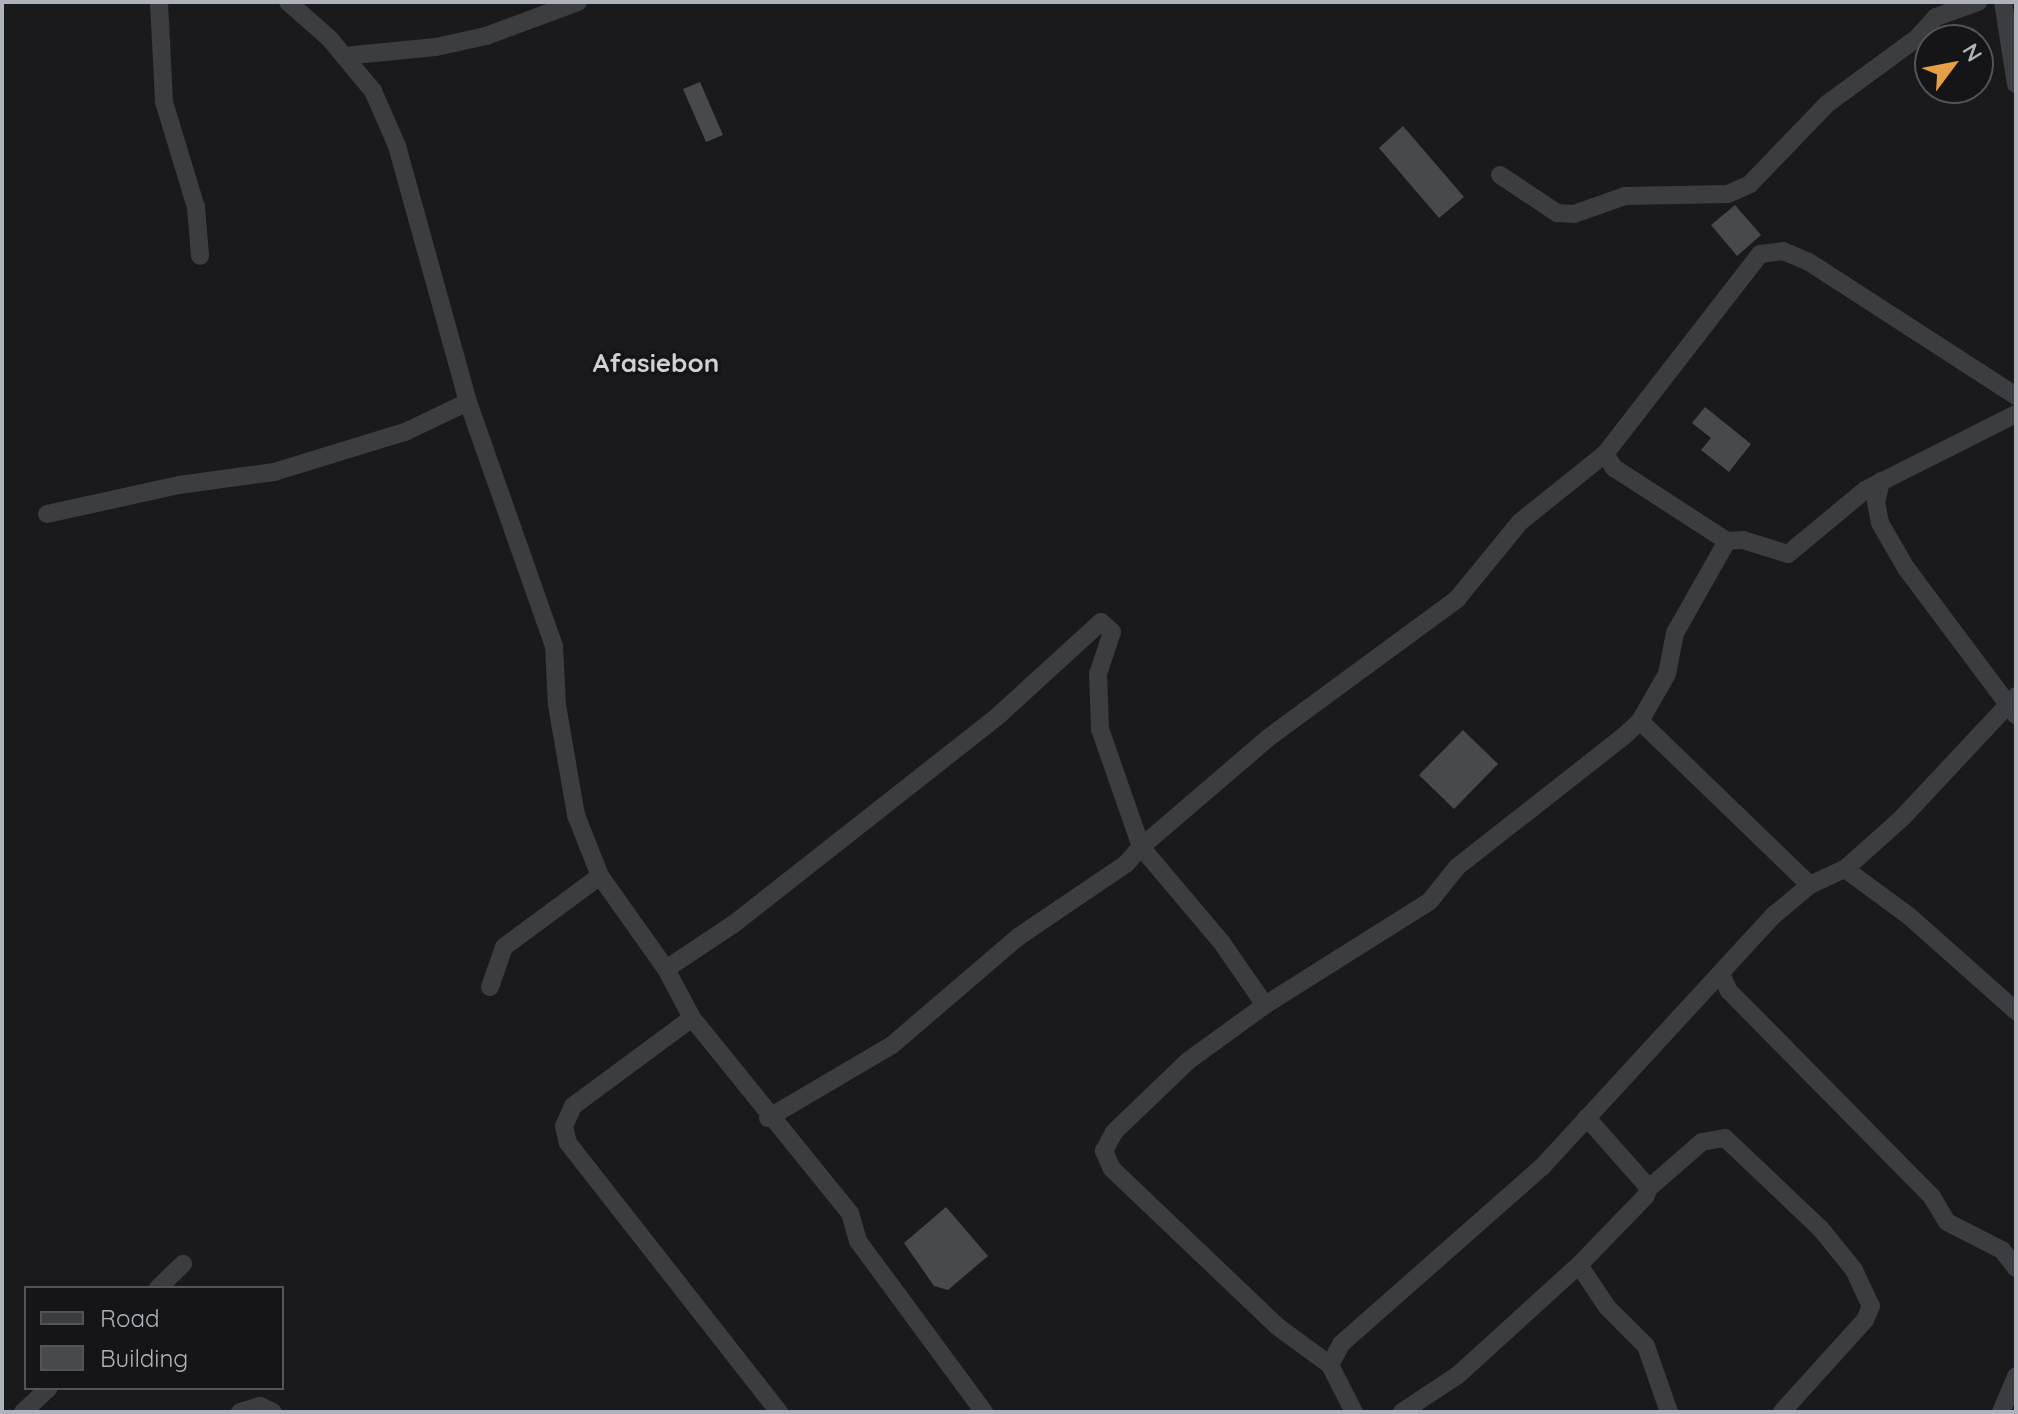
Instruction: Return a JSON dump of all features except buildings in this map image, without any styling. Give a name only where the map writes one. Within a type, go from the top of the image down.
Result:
[{"type":"street","points":[[159,2],[164,102],[196,207],[200,256]]},
{"type":"street","points":[[288,2],[344,56],[373,91],[397,146],[468,402],[554,646],[557,705],[576,815],[600,876],[666,969],[692,1018],[768,1118],[850,1213],[858,1241],[984,1412]]},
{"type":"street","points":[[344,56],[474,39],[548,17],[578,2]]},
{"type":"street","points":[[1500,175],[1566,214],[1595,209],[1625,196],[1728,194],[1750,184],[1827,104],[1917,38],[1936,17],[1978,2]]},
{"type":"street","points":[[2003,2],[2016,84]]},
{"type":"street","points":[[768,1118],[892,1045],[1018,937],[1126,864],[1141,847],[1268,738],[1457,599],[1520,522],[1605,454],[1760,254],[1769,251],[1809,262],[2016,396]]},
{"type":"street","points":[[47,514],[179,485],[274,472],[405,432],[468,402]]},
{"type":"street","points":[[1605,454],[1614,468],[1727,541],[1743,540],[1788,554],[1881,481],[2016,414]]},
{"type":"street","points":[[1330,1365],[1341,1344],[1542,1167],[1774,915],[1810,885],[1845,869],[2013,705],[1906,568],[1880,523],[1876,502],[1881,481]]},
{"type":"street","points":[[1354,1412],[1330,1365],[1277,1326],[1112,1169],[1104,1151],[1114,1132],[1188,1061],[1265,1005],[1399,925],[1430,901],[1457,867],[1640,721],[1667,674],[1675,633],[1727,541]]},
{"type":"street","points":[[666,969],[735,923],[999,715],[1101,622],[1112,632],[1098,674],[1100,729],[1141,847],[1222,943],[1265,1005]]},
{"type":"street","points":[[1640,721],[1810,885]]},
{"type":"street","points":[[1845,869],[1909,916],[2016,1011]]},
{"type":"street","points":[[490,987],[504,947],[600,876]]},
{"type":"street","points":[[1721,974],[1729,991],[1759,1023],[1932,1197],[1947,1222],[2002,1250],[2016,1268]]},
{"type":"street","points":[[692,1018],[573,1106],[564,1126],[568,1143],[779,1412]]},
{"type":"street","points":[[1587,1118],[1649,1188]]},
{"type":"street","points":[[1402,1412],[1458,1375],[1579,1265],[1649,1188],[1702,1142],[1725,1138],[1820,1228],[1854,1270],[1871,1306],[1865,1320],[1782,1412]]},
{"type":"street","points":[[160,1286],[183,1264]]},
{"type":"street","points":[[1579,1265],[1607,1307],[1646,1346],[1669,1412]]},
{"type":"street","points":[[2001,1412],[2016,1376]]},
{"type":"street","points":[[23,1412],[47,1390]]},
{"type":"street","points":[[240,1412],[260,1406],[273,1412]]},
{"type":"district","name":"Afasiebon","points":[[656,363]]}]
